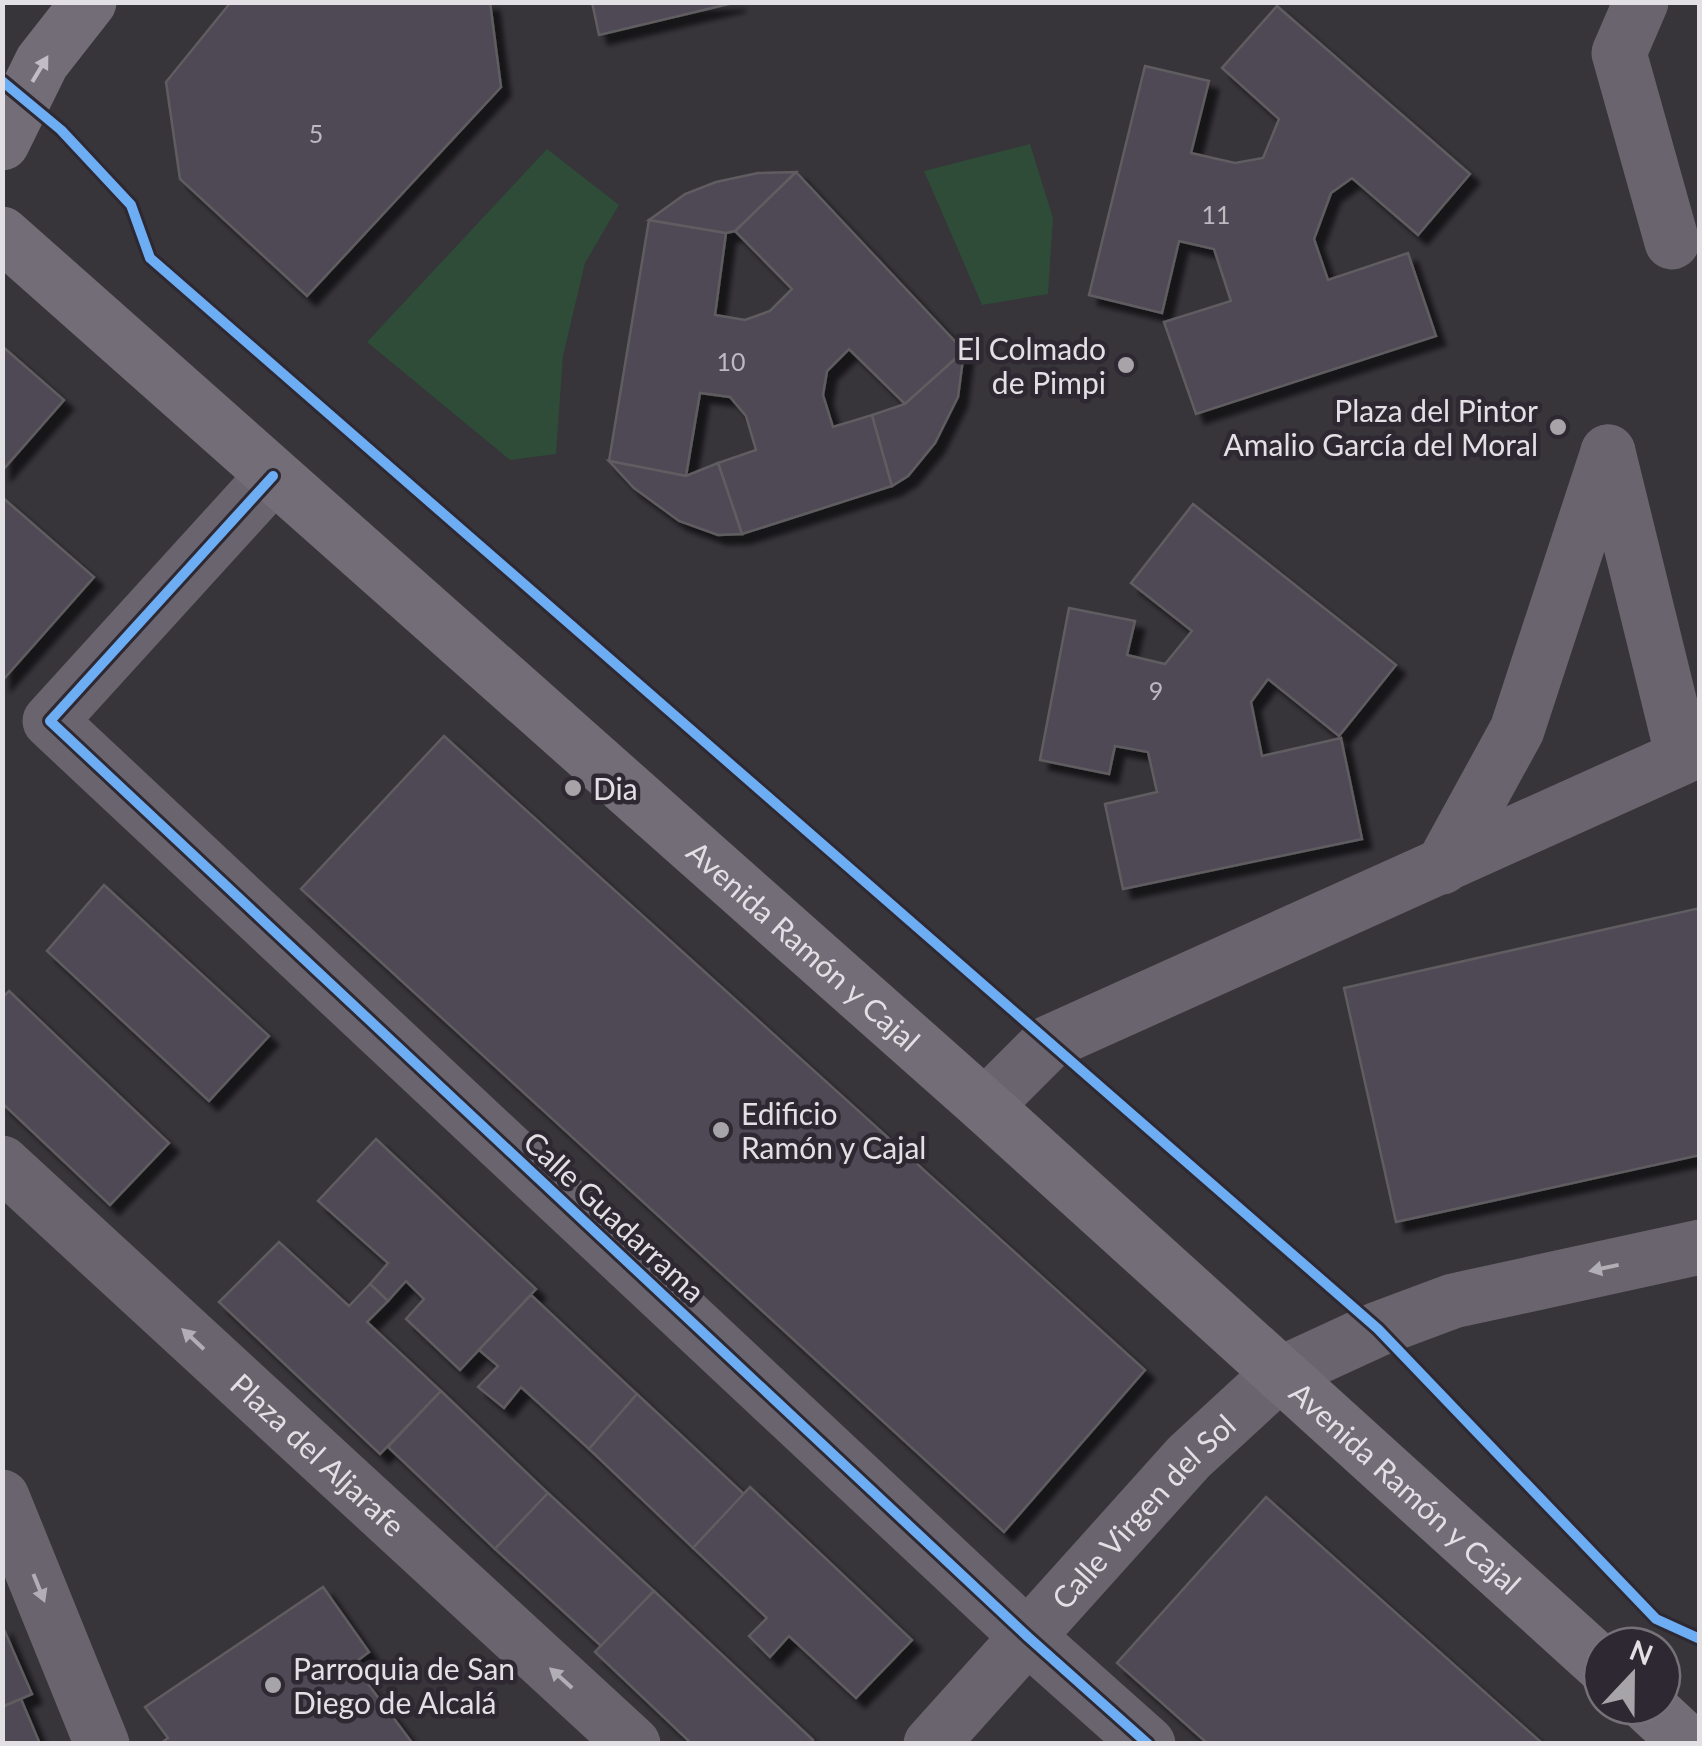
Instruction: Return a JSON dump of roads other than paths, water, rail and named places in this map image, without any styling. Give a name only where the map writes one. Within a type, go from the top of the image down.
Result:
[{"type":"main road","points":[[2,143],[42,62],[90,2]]},
{"type":"main road","name":"Avenida Ramón y Cajal","points":[[2,234],[984,1106],[1582,1647]]},
{"type":"main road","points":[[1670,1726],[1689,1744]]},
{"type":"street","points":[[1642,2],[1619,53],[1672,242]]},
{"type":"street","points":[[984,1106],[1048,1044],[1442,867],[1683,757],[1608,452],[1517,730],[1442,867]]},
{"type":"street","name":"Calle Guadarrama","points":[[273,476],[50,721],[1028,1637],[1148,1744]]},
{"type":"street","name":"Plaza del Aljarafe","points":[[2,1163],[633,1744]]},
{"type":"street","name":"Calle Virgen del Sol","points":[[931,1744],[1188,1457],[1278,1374],[1378,1329],[1453,1301],[1700,1247]]},
{"type":"street","points":[[2,1498],[102,1744]]},
{"type":"place","name":"El Colmado de Pimpi","points":[[1126,365]]},
{"type":"place","name":"Plaza del Pintor Amalio García del Moral","points":[[1558,427]]},
{"type":"place","name":"Dia","points":[[573,788]]},
{"type":"place","name":"Edificio Ramón y Cajal","points":[[721,1130]]},
{"type":"place","name":"Parroquia de San Diego de Alcalá","points":[[273,1685]]}]
